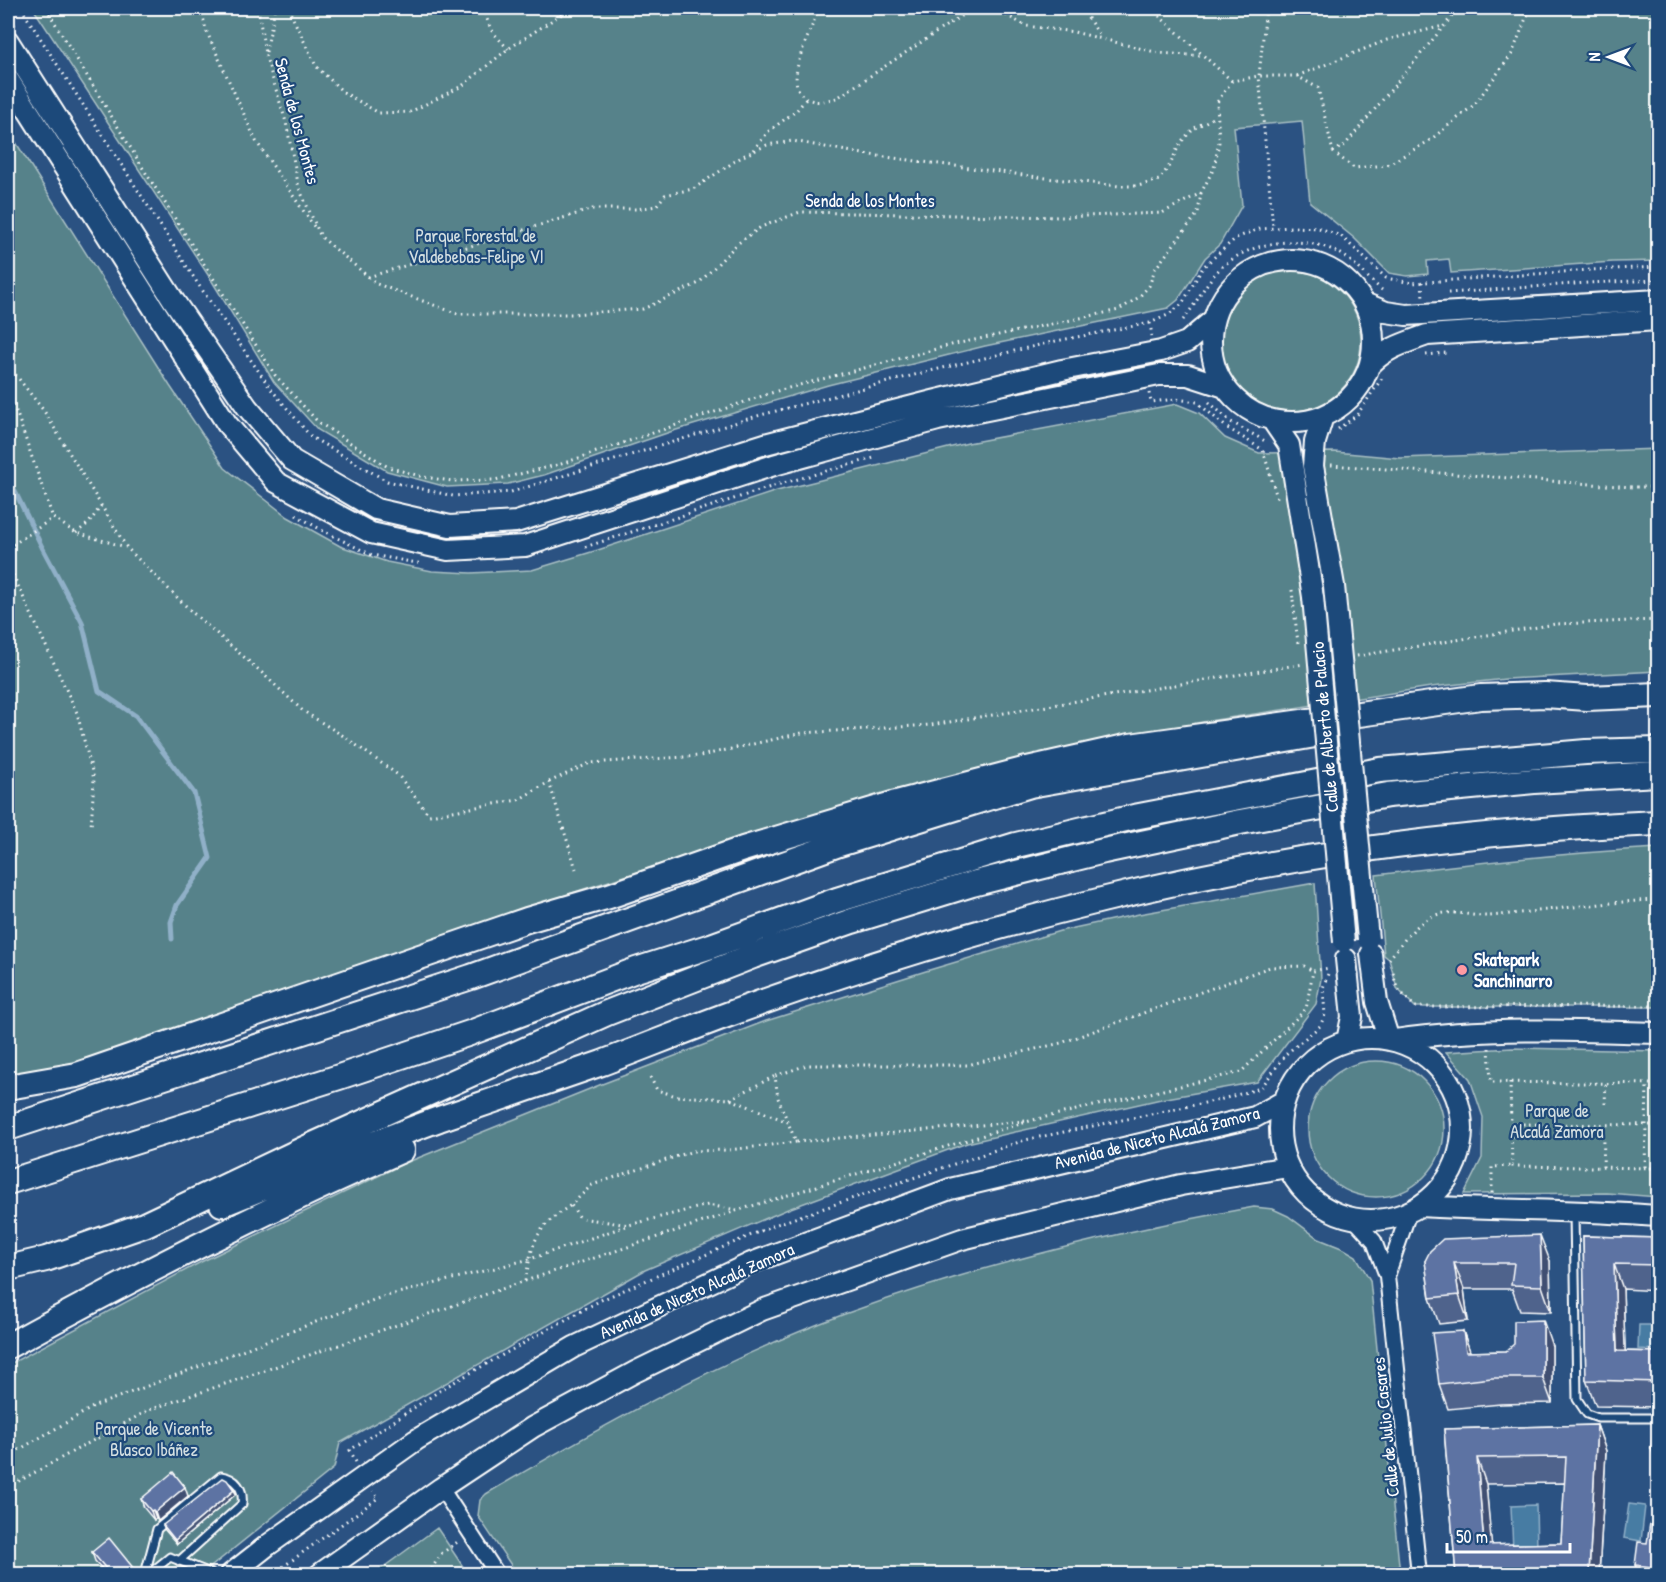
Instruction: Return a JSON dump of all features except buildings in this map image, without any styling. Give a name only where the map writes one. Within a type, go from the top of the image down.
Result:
[{"type":"highway","points":[[8,1087],[77,1075],[527,920],[609,896],[743,849],[896,803],[1023,770],[1130,746],[1236,729],[1481,697],[1545,695],[1587,698],[1659,695]]},
{"type":"highway","points":[[8,1128],[471,977],[839,844],[1030,785],[1372,725],[1546,706],[1587,698]]},
{"type":"highway","points":[[8,1182],[470,1033],[636,970],[711,946],[837,900],[1016,845],[1134,817],[1380,770],[1586,752],[1659,750]]},
{"type":"highway","points":[[8,1268],[46,1259],[144,1225],[304,1149],[607,1013],[753,956],[852,921],[972,884],[1104,850],[1388,795],[1534,781],[1659,774]]},
{"type":"highway","points":[[8,1273],[24,1272],[89,1256],[174,1225],[291,1176],[439,1119],[599,1064],[738,1011],[872,966],[1102,899],[1349,850],[1527,830],[1659,823]]},
{"type":"highway","points":[[8,1346],[66,1314],[333,1180],[599,1064]]},
{"type":"highway","points":[[8,1200],[175,1130]]},
{"type":"street","points":[[14,37],[174,300],[247,407],[292,460],[376,509],[450,526],[516,522],[765,444],[1062,370],[1161,351],[1187,342],[1214,319]]},
{"type":"street","points":[[8,79],[227,424],[276,482],[371,533],[448,550],[525,546],[774,465],[938,420],[1159,375],[1188,375],[1225,387]]},
{"type":"street","points":[[1378,368],[1371,323],[1364,303],[1350,284],[1331,269],[1308,261],[1284,259],[1260,266],[1239,279],[1223,297],[1214,319],[1211,343],[1215,366],[1225,387],[1238,402],[1254,413],[1272,420],[1328,424],[1359,386],[1378,368],[1382,353],[1427,335],[1659,320]]},
{"type":"street","points":[[1364,303],[1386,312],[1406,315],[1659,300]]},
{"type":"street","name":"Calle de Alberto de Palacio","points":[[1272,420],[1290,445],[1313,597],[1340,956],[1352,1017],[1347,1041]]},
{"type":"street","name":"Calle de Alberto de Palacio","points":[[1328,424],[1314,442],[1313,466],[1334,586],[1378,952],[1377,1002],[1390,1040]]},
{"type":"street","points":[[1390,1040],[1424,1035],[1531,1029],[1659,1034]]},
{"type":"street","points":[[1414,1209],[1437,1191],[1451,1172],[1459,1150],[1462,1126],[1458,1102],[1448,1081],[1433,1062],[1414,1048],[1390,1040],[1368,1038],[1347,1041],[1326,1049],[1308,1063],[1294,1080],[1284,1101],[1280,1123],[1281,1145],[1288,1167],[1304,1191],[1327,1209],[1354,1219],[1382,1219],[1414,1209],[1574,1211],[1659,1216]]},
{"type":"street","name":"Avenida de Niceto Alcalá Zamora","points":[[231,1575],[268,1545],[416,1440],[574,1347],[751,1263],[950,1189],[1255,1117],[1284,1101]]},
{"type":"street","points":[[320,1575],[441,1488],[533,1427],[635,1372],[762,1310],[962,1239],[1181,1185],[1288,1167]]},
{"type":"street","name":"Calle de Julio Casares","points":[[1387,1276],[1414,1209]]},
{"type":"street","name":"Calle de Julio Casares","points":[[1354,1219],[1374,1241],[1387,1276],[1419,1575]]},
{"type":"street","points":[[441,1488],[497,1575]]},
{"type":"lane","points":[[1574,1211],[1577,1399],[1587,1414],[1598,1418],[1659,1418]]},
{"type":"lane","points":[[147,1575],[158,1529],[221,1476],[232,1479],[241,1490],[242,1504],[179,1561]]},
{"type":"lane","points":[[147,1575],[170,1557],[213,1575]]},
{"type":"path","points":[[21,8],[198,284],[271,389],[311,437],[387,481],[453,496],[511,492],[756,416],[1056,341],[1150,323],[1168,315],[1182,304],[1203,267],[1236,238],[1259,229],[1319,228],[1341,236],[1386,278],[1400,282],[1659,267]]},
{"type":"path","points":[[46,8],[144,170],[275,375],[318,422],[388,467],[423,477],[452,481],[495,480],[561,464],[777,391],[955,344],[1119,310],[1139,297],[1149,286],[1155,269],[1198,213],[1200,193],[1214,168],[1219,142],[1216,102],[1232,81],[1259,76],[1297,76],[1387,40],[1444,26]]},
{"type":"path","points":[[201,8],[206,30],[256,141],[321,237]]},
{"type":"path","name":"Senda de los Montes","points":[[258,8],[266,54],[286,122],[299,188],[321,237],[377,284],[458,314],[572,314],[643,309],[699,283],[737,244],[761,227],[800,212],[1063,217],[1162,213],[1200,193]]},
{"type":"path","points":[[266,54],[275,8]]},
{"type":"path","points":[[288,8],[316,66],[343,92],[379,113],[410,111],[462,86],[508,49],[571,8]]},
{"type":"path","points":[[483,8],[491,30],[508,49]]},
{"type":"path","points":[[816,8],[814,23],[797,62],[796,82],[802,95],[814,102],[837,98],[973,8]]},
{"type":"path","points":[[983,8],[1004,14],[1026,26],[1074,32],[1159,53],[1203,56]]},
{"type":"path","points":[[1081,8],[1101,39]]},
{"type":"path","points":[[1150,8],[1232,81]]},
{"type":"path","points":[[1266,8],[1259,76],[1274,227]]},
{"type":"path","points":[[1392,8],[1425,8],[1453,15]]},
{"type":"path","points":[[1333,152],[1345,145],[1459,8]]},
{"type":"path","points":[[1297,76],[1318,88],[1333,152],[1354,168],[1387,165],[1428,141],[1474,105],[1512,54],[1530,9],[1523,8]]},
{"type":"path","points":[[8,14],[14,37]]},
{"type":"path","points":[[752,152],[769,131],[796,111],[807,98]]},
{"type":"path","points":[[368,277],[593,209],[637,209],[656,206],[665,195],[693,189],[767,145],[793,141],[863,154],[1046,178],[1138,186],[1159,180],[1170,165],[1180,143],[1193,129],[1216,116]]},
{"type":"path","points":[[1177,327],[1193,309],[1213,276],[1226,264],[1244,252],[1267,244],[1304,243],[1325,247],[1358,267],[1386,293]]},
{"type":"path","points":[[1447,293],[1659,280]]},
{"type":"path","points":[[1422,282],[1424,303]]},
{"type":"path","points":[[1416,296],[1423,295]]},
{"type":"path","points":[[1150,323],[1152,338],[1159,335]]},
{"type":"path","points":[[1418,357],[1452,353]]},
{"type":"path","points":[[8,365],[44,411],[127,548],[193,613],[303,711],[342,735],[398,775],[429,815],[518,800],[549,782],[590,764],[700,756],[802,733],[931,725],[1308,664]]},
{"type":"path","points":[[1328,424],[1357,415],[1378,368]]},
{"type":"path","points":[[8,388],[53,518],[76,533],[127,548]]},
{"type":"path","points":[[1150,394],[1151,402],[1176,399],[1197,402],[1226,427],[1263,450],[1280,506]]},
{"type":"path","points":[[1205,398],[1231,422],[1267,442]]},
{"type":"path","points":[[582,548],[780,484],[880,456]]},
{"type":"path","points":[[1329,465],[1632,488],[1659,488]]},
{"type":"path","points":[[76,533],[93,519],[101,506]]},
{"type":"path","points":[[290,509],[325,532],[372,555],[426,564]]},
{"type":"path","points":[[8,548],[53,518]]},
{"type":"path","points":[[8,564],[77,713],[94,780],[91,828]]},
{"type":"path","points":[[1348,657],[1556,624],[1659,620]]},
{"type":"path","points":[[549,782],[576,869]]},
{"type":"path","points":[[1659,900],[1628,901],[1486,916],[1438,915],[1378,952],[1397,988],[1415,1007],[1659,1006]]},
{"type":"path","points":[[1313,971],[1340,956]]},
{"type":"path","points":[[730,1099],[775,1076],[807,1065],[967,1065],[1061,1043],[1270,967],[1304,966],[1313,971]]},
{"type":"path","points":[[8,1487],[149,1410],[525,1281],[739,1210],[1033,1120],[1241,1072],[1306,1009],[1313,971]]},
{"type":"path","points":[[1489,1032],[1491,1082],[1659,1084]]},
{"type":"path","points":[[775,1076],[778,1098],[796,1142]]},
{"type":"path","points":[[650,1077],[657,1090],[676,1096],[730,1099],[788,1122]]},
{"type":"path","points":[[1510,1082],[1512,1166]]},
{"type":"path","points":[[1605,1104],[1606,1083]]},
{"type":"path","points":[[1645,1167],[1647,1084]]},
{"type":"path","points":[[525,1281],[540,1230],[592,1185],[693,1151],[739,1149],[1033,1120]]},
{"type":"path","points":[[1511,1124],[1659,1125]]},
{"type":"path","points":[[1603,1167],[1604,1140]]},
{"type":"path","points":[[1492,1210],[1492,1167],[1659,1168]]},
{"type":"path","points":[[571,1205],[580,1218],[629,1225]]},
{"type":"path","points":[[8,1455],[95,1406],[368,1302],[530,1259],[629,1225],[708,1205],[739,1210]]},
{"type":"path","points":[[436,1575],[432,1568],[442,1552],[470,1533]]},
{"type":"green space","name":"Parque Forestal de Valdebebas-Felipe VI","points":[[33,8],[1658,8],[1658,261],[1451,273],[1449,259],[1427,261],[1428,274],[1407,276],[1389,273],[1354,238],[1310,202],[1302,121],[1234,127],[1242,205],[1220,244],[1205,258],[1178,300],[1168,308],[985,346],[828,385],[673,431],[544,475],[508,484],[447,487],[387,471],[318,430],[274,382],[210,278]]},
{"type":"green space","points":[[8,130],[170,386],[225,468],[288,517],[340,546],[387,562],[432,571],[471,573],[532,570],[777,491],[968,443],[1177,404],[1199,413],[1225,438],[1259,453],[1335,452],[1400,458],[1658,449],[1658,671],[1506,679],[1431,687],[1202,722],[1083,746],[780,826],[488,920],[131,1049],[59,1067],[8,1074]]},
{"type":"green space","points":[[1291,271],[1318,276],[1341,291],[1356,314],[1361,341],[1356,368],[1341,391],[1318,406],[1291,411],[1264,406],[1241,391],[1226,368],[1221,341],[1226,314],[1241,291],[1264,276]]},
{"type":"green space","points":[[1658,848],[1658,1007],[1415,1007],[1397,988],[1389,959],[1384,955],[1376,875],[1517,859]]},
{"type":"green space","name":"Parque de Vicente Blasco Ibáñez","points":[[1315,883],[1321,979],[1316,1004],[1257,1082],[1161,1099],[967,1143],[788,1209],[645,1270],[340,1443],[334,1468],[202,1574],[8,1574],[8,1365],[201,1262],[403,1164],[766,1021],[1060,931],[1139,914]]},
{"type":"green space","name":"Parque de Alcalá Zamora","points":[[1512,1048],[1658,1051],[1658,1197],[1607,1193],[1464,1194],[1482,1158],[1483,1117],[1470,1079],[1446,1052]]},
{"type":"green space","points":[[1376,1061],[1402,1066],[1414,1072],[1424,1081],[1433,1091],[1439,1103],[1444,1129],[1439,1155],[1433,1167],[1424,1177],[1414,1186],[1402,1192],[1376,1197],[1350,1192],[1338,1186],[1328,1177],[1319,1167],[1313,1155],[1308,1129],[1313,1103],[1319,1091],[1328,1081],[1338,1072],[1350,1066]]},
{"type":"green space","points":[[1254,1207],[1273,1209],[1288,1216],[1319,1239],[1356,1256],[1370,1280],[1400,1574],[517,1574],[478,1516],[480,1500],[486,1494],[529,1469],[705,1374],[796,1333],[892,1297],[994,1266],[1097,1239]]},
{"type":"green space","points":[[437,1528],[468,1574],[374,1574]]},
{"type":"water","points":[[1639,1325],[1658,1325],[1658,1350],[1638,1349]]},
{"type":"water","points":[[1629,1504],[1645,1506],[1641,1541],[1624,1538]]},
{"type":"water","points":[[1536,1505],[1537,1549],[1513,1550],[1511,1506]]},
{"type":"waterway","points":[[8,477],[82,622],[99,691],[136,716],[194,793],[210,858],[177,905],[171,922],[172,939]]},
{"type":"place","name":"Skatepark Sanchinarro","points":[[1462,970]]}]
